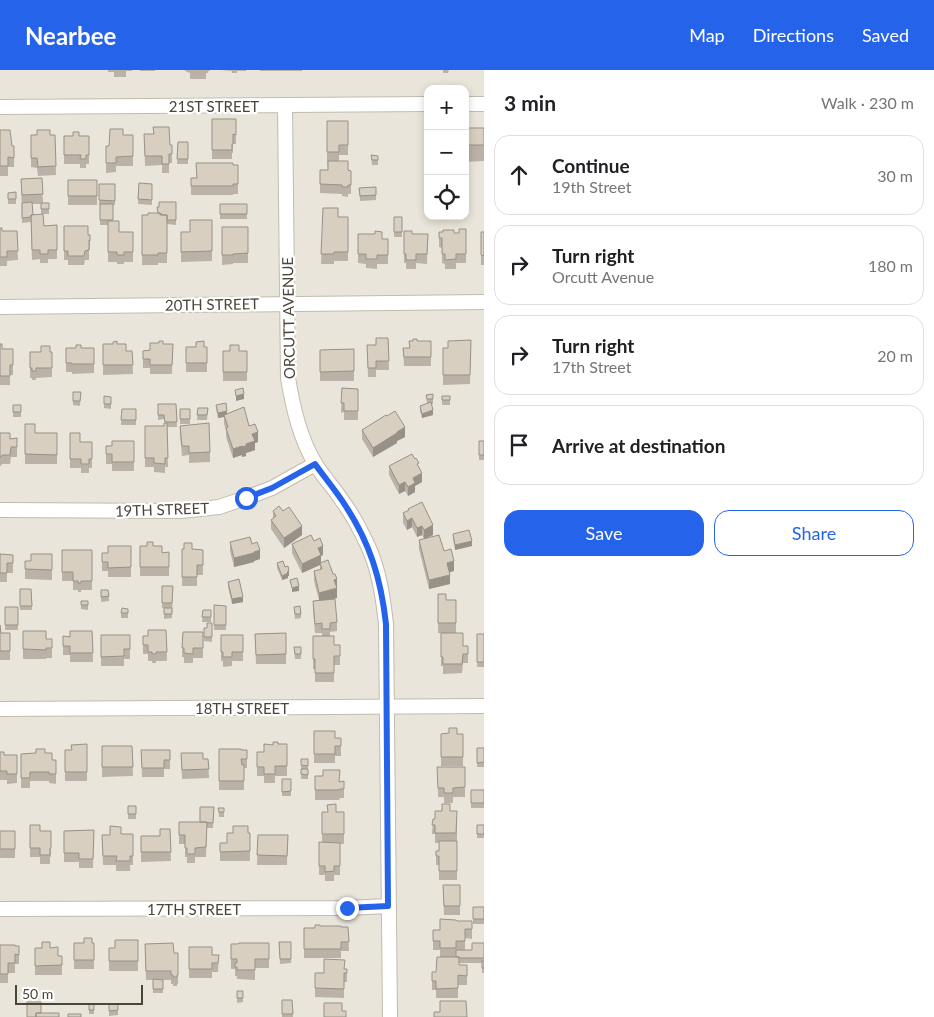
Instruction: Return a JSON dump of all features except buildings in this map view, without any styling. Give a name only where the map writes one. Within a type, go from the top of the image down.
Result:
[{"type":"street","name":"21ST STREET","points":[[0,107],[424,104]]},
{"type":"street","points":[[469,104],[484,104]]},
{"type":"street","name":"ORCUTT AVENUE","points":[[284,106],[288,378],[293,408],[302,436],[315,464],[344,502],[368,546],[383,599],[386,624],[390,1017]]},
{"type":"street","name":"20TH STREET","points":[[0,307],[484,302]]},
{"type":"street","name":"19TH STREET","points":[[0,510],[181,511],[219,506],[272,488],[315,464]]},
{"type":"street","name":"18TH STREET","points":[[0,709],[484,706]]},
{"type":"street","name":"17TH STREET","points":[[0,909],[347,908],[388,906]]},
{"type":"shaded area","points":[[0,70],[484,70],[484,1017],[0,1017]]},
{"type":"route","points":[[246,498],[272,488],[315,464],[354,518],[368,546],[376,569],[383,599],[386,624],[388,906],[347,908]]}]
